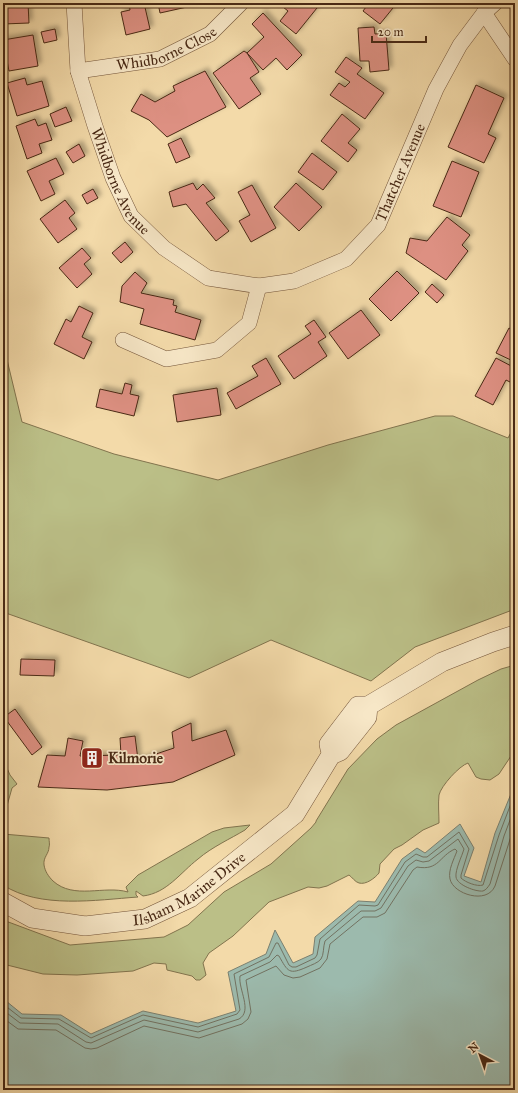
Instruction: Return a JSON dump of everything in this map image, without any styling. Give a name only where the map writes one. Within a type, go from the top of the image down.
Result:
[{"type":"street","name":"Whidborne Avenue","points":[[74,3],[78,71],[95,126],[114,178],[131,216],[164,248],[208,278],[259,286]]},
{"type":"street","name":"Whidborne Close","points":[[78,71],[160,59],[210,34],[241,3]]},
{"type":"street","name":"Thatcher Avenue","points":[[259,286],[294,281],[346,259],[378,225],[436,89],[460,45],[484,13],[495,3]]},
{"type":"street","points":[[484,13],[515,59]]},
{"type":"street","points":[[123,340],[166,359],[217,350],[249,323],[259,286]]},
{"type":"street","name":"Ilsham Marine Drive","points":[[3,902],[32,918],[85,926],[145,919],[190,898],[295,814],[331,755],[329,744],[358,706],[368,706],[442,662],[493,642],[515,636]]},
{"type":"green space","points":[[3,343],[22,422],[114,454],[218,480],[328,445],[435,416],[453,416],[508,438],[515,425],[515,609],[415,647],[371,681],[271,640],[189,678],[3,612]]},
{"type":"green space","points":[[515,665],[515,750],[499,774],[490,780],[481,779],[476,777],[468,763],[460,768],[440,791],[439,823],[423,830],[394,849],[380,864],[379,873],[370,881],[359,883],[349,875],[327,886],[319,888],[308,887],[269,902],[233,936],[209,953],[203,963],[206,975],[200,980],[196,980],[192,976],[167,970],[166,964],[154,963],[133,971],[77,975],[43,974],[3,964],[3,920],[70,945],[164,937],[188,925],[224,892],[271,864],[311,828],[348,769],[377,739],[396,725],[478,680],[501,669]]},
{"type":"green space","points":[[3,759],[10,775],[17,784],[12,788],[3,820]]},
{"type":"green space","points":[[250,825],[245,830],[203,855],[191,864],[173,882],[152,894],[143,896],[136,891],[136,895],[138,897],[87,901],[51,900],[18,893],[3,885],[3,834],[49,838],[48,852],[44,860],[44,867],[51,879],[61,887],[80,891],[119,890],[128,892],[126,887],[138,875],[212,832],[224,828]]},
{"type":"water","points":[[515,784],[515,1090],[3,1090],[3,1000],[22,1014],[61,1015],[91,1034],[143,1011],[198,1023],[236,1011],[228,972],[266,954],[275,930],[293,963],[313,954],[315,937],[358,901],[375,902],[402,859],[417,848],[425,853],[460,824],[474,848],[464,876],[481,882],[495,833]]},
{"type":"building","points":[[3,3],[28,3],[29,23],[3,24]]},
{"type":"building","points":[[129,3],[144,3],[150,29],[126,35],[121,12],[130,10]]},
{"type":"building","points":[[158,3],[195,3],[196,5],[160,13]]},
{"type":"building","points":[[287,3],[321,3],[296,34],[280,21],[288,11],[283,7]]},
{"type":"building","points":[[369,3],[397,3],[380,24],[363,11]]},
{"type":"building","points":[[263,13],[302,55],[287,70],[276,58],[263,70],[247,53],[264,37],[252,24]]},
{"type":"building","points":[[374,27],[375,34],[386,33],[389,70],[370,72],[369,61],[360,61],[358,28]]},
{"type":"building","points":[[55,29],[57,40],[44,43],[41,32]]},
{"type":"building","points":[[33,35],[38,66],[9,71],[6,55],[3,56],[3,40]]},
{"type":"building","points":[[244,51],[247,53],[259,72],[250,78],[261,94],[239,109],[213,73]]},
{"type":"building","points":[[346,57],[362,68],[357,74],[384,93],[365,119],[330,95],[339,83],[345,87],[350,82],[335,72]]},
{"type":"building","points":[[205,71],[226,107],[167,137],[149,120],[131,111],[141,94],[155,102],[175,91],[173,86]]},
{"type":"building","points":[[25,78],[27,85],[42,81],[49,106],[17,116],[7,83]]},
{"type":"building","points":[[476,85],[504,98],[488,134],[496,138],[484,163],[448,147]]},
{"type":"building","points":[[66,107],[72,121],[55,127],[50,114]]},
{"type":"building","points":[[342,114],[360,129],[348,143],[357,150],[348,162],[321,141]]},
{"type":"building","points":[[35,119],[38,126],[46,123],[52,140],[39,144],[42,153],[27,159],[16,126]]},
{"type":"building","points":[[181,138],[190,157],[176,163],[168,144]]},
{"type":"building","points":[[79,144],[85,156],[73,163],[66,152]]},
{"type":"building","points":[[312,153],[337,172],[323,190],[298,172]]},
{"type":"building","points":[[56,158],[64,174],[49,181],[55,194],[41,201],[27,171]]},
{"type":"building","points":[[452,161],[479,172],[461,217],[433,206]]},
{"type":"building","points":[[193,183],[197,190],[203,184],[215,198],[206,203],[229,231],[216,241],[186,204],[173,207],[169,192]]},
{"type":"building","points":[[296,183],[322,207],[299,231],[274,207]]},
{"type":"building","points":[[252,185],[276,228],[251,242],[239,221],[250,215],[238,192]]},
{"type":"building","points":[[93,189],[98,198],[87,204],[82,195]]},
{"type":"building","points":[[65,200],[75,213],[69,218],[77,229],[58,243],[40,219]]},
{"type":"building","points":[[447,217],[470,235],[462,245],[468,251],[446,280],[406,253],[410,238],[427,241]]},
{"type":"building","points":[[125,242],[133,252],[121,263],[112,253]]},
{"type":"building","points":[[82,248],[91,258],[84,264],[92,274],[77,288],[59,268]]},
{"type":"building","points":[[397,271],[419,293],[391,321],[369,299]]},
{"type":"building","points":[[135,272],[147,283],[141,293],[174,300],[173,305],[177,306],[175,312],[201,320],[195,340],[140,324],[144,309],[120,302],[122,286]]},
{"type":"building","points":[[432,284],[444,295],[437,303],[425,292]]},
{"type":"building","points":[[79,306],[93,313],[82,337],[92,342],[84,359],[54,344],[66,319],[71,322]]},
{"type":"building","points":[[361,310],[380,335],[348,359],[329,333]]},
{"type":"building","points":[[314,320],[326,337],[318,342],[327,356],[294,379],[278,356],[311,334],[305,326]]},
{"type":"building","points":[[509,328],[515,331],[515,362],[496,353]]},
{"type":"building","points":[[266,358],[281,384],[236,409],[227,393],[258,376],[252,366]]},
{"type":"building","points":[[496,358],[515,368],[515,382],[514,384],[506,380],[493,405],[475,396]]},
{"type":"building","points":[[125,383],[132,385],[130,394],[139,396],[134,416],[96,407],[100,389],[122,394]]},
{"type":"building","points":[[217,388],[221,415],[177,422],[173,395]]},
{"type":"building","points":[[21,659],[55,660],[54,676],[20,675]]},
{"type":"building","points":[[15,709],[42,747],[32,755],[4,717]]},
{"type":"building","name":"Kilmorie","points":[[191,723],[192,741],[226,730],[235,755],[173,782],[107,790],[38,787],[47,755],[65,756],[68,738],[83,741],[80,756],[121,755],[120,738],[135,736],[138,760],[174,748],[172,732]]},
{"type":"place","name":"Kilmorie","points":[[92,758]]}]
